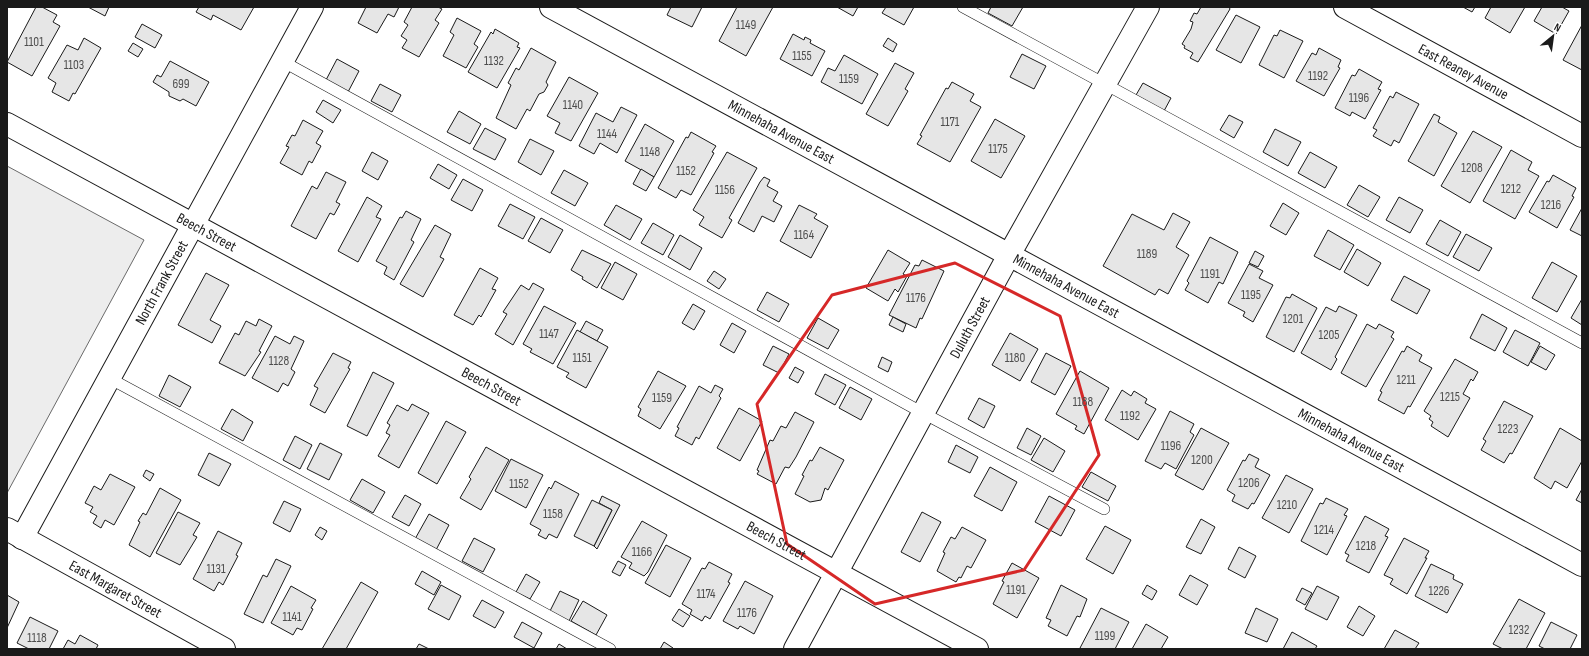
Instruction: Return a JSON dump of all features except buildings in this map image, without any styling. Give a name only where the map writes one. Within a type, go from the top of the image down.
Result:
[{"type":"street","name":"North Frank Street","points":[[15,534],[110,378],[192,224],[312,7]]},
{"type":"street","name":"Minnehaha Avenue East","points":[[551,7],[1582,565]]},
{"type":"street","name":"Duluth Street","points":[[795,649],[1009,255],[1148,7]]},
{"type":"street","name":"East Reaney Avenue","points":[[1345,7],[1582,136]]},
{"type":"street","name":"Beech Street","points":[[7,124],[977,649]]},
{"type":"street","name":"East Margaret Street","points":[[15,534],[224,649]]},
{"type":"lane","points":[[963,7],[1582,343]]},
{"type":"lane","points":[[282,61],[923,413],[1104,509]]},
{"type":"lane","points":[[110,378],[610,649]]},
{"type":"highlighted area","points":[[955,263],[1060,316],[1099,455],[1024,570],[875,604],[787,544],[757,404],[832,295]]},
{"type":"shaded area","points":[[7,166],[144,240],[7,493]]}]
